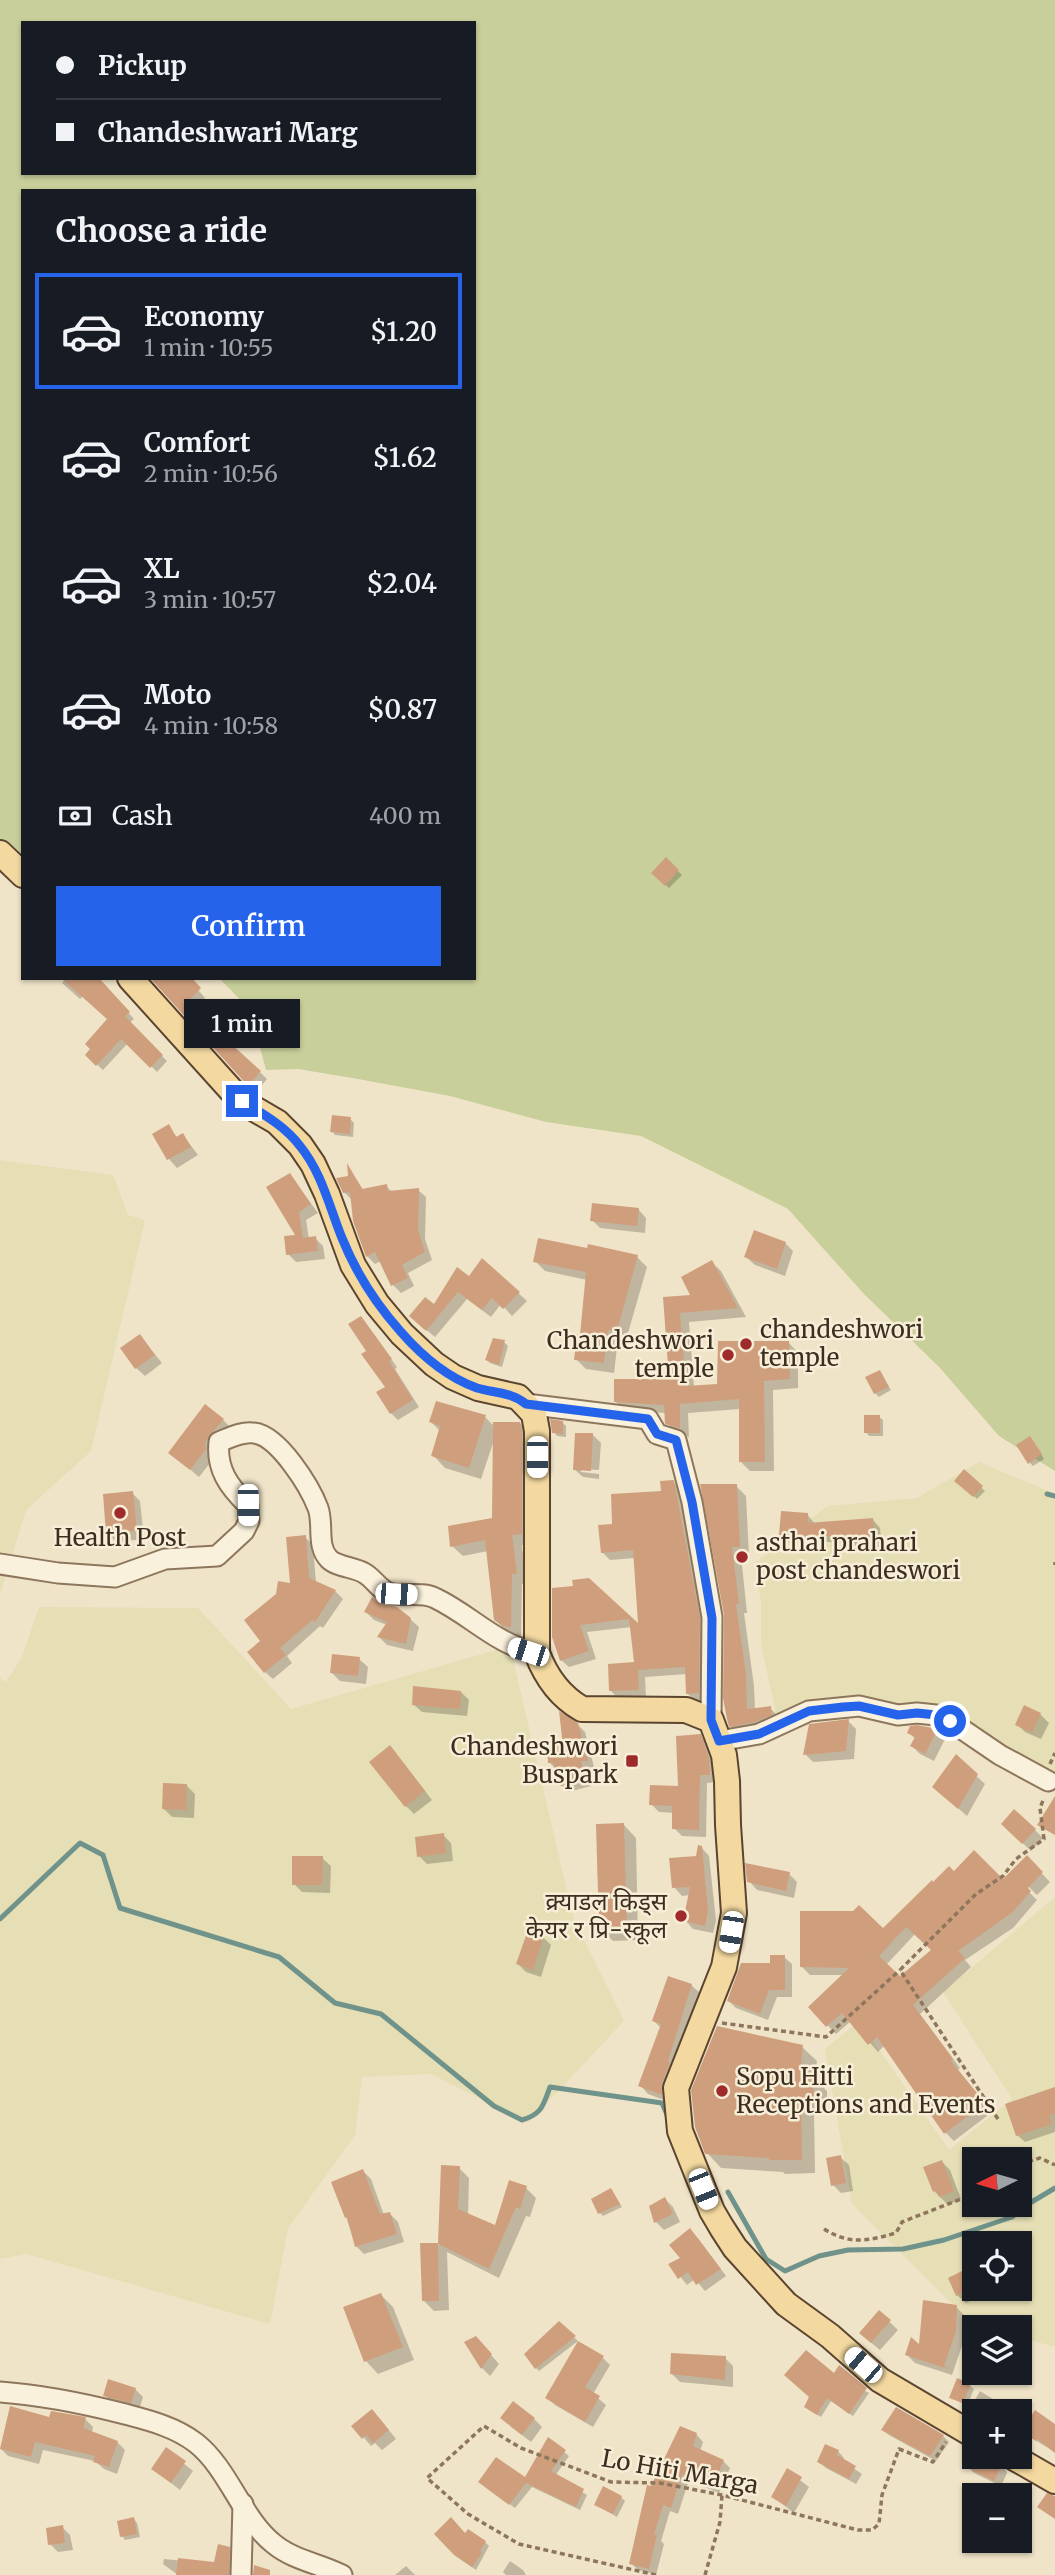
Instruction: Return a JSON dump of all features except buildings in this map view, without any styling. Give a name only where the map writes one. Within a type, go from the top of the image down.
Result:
[{"type":"main road","points":[[0,853],[21,872]]},
{"type":"main road","points":[[132,980],[242,1101],[277,1122],[300,1145],[313,1164],[327,1194],[354,1265],[377,1304],[402,1334],[434,1364],[453,1377],[478,1388],[518,1397],[534,1415],[537,1431],[537,1653],[551,1683],[570,1702],[582,1709],[686,1710],[715,1731],[724,1755],[734,1913],[724,1968],[676,2088],[680,2131],[712,2211],[735,2248],[786,2304],[830,2336],[880,2380],[962,2429]]},
{"type":"main road","points":[[1032,2468],[1055,2481]]},
{"type":"street","points":[[526,1404],[648,1419],[657,1434],[676,1440],[692,1502],[712,1618],[715,1731],[759,1734],[809,1711],[859,1706],[898,1715],[936,1715],[1048,1781]]},
{"type":"street","points":[[0,1564],[115,1577],[165,1559],[217,1556],[235,1541],[249,1521],[248,1505],[235,1493],[223,1475],[217,1457],[219,1442],[237,1435],[254,1433],[268,1438],[286,1455],[301,1478],[319,1509],[323,1549],[330,1560],[365,1573],[389,1594],[432,1596],[489,1635],[510,1646],[537,1653]]},
{"type":"street","points":[[0,2392],[66,2399],[154,2422],[177,2431],[197,2444],[215,2463],[262,2532],[274,2545],[342,2575]]},
{"type":"street","points":[[241,2575],[243,2504]]},
{"type":"path","points":[[702,2021],[826,2037],[900,1970],[976,1894],[1003,1876],[1016,1859],[1044,1839],[1040,1808],[1048,1781]]},
{"type":"path","points":[[900,1970],[998,2119]]},
{"type":"path","points":[[1032,2160],[1040,2158],[1055,2165]]},
{"type":"path","points":[[824,2229],[839,2238],[852,2240],[895,2233],[902,2222],[941,2208],[962,2197]]},
{"type":"path","name":"Lo Hiti Marga","points":[[656,2575],[519,2544],[468,2514],[427,2478],[484,2427],[521,2448],[611,2482],[660,2483],[722,2495],[858,2530],[872,2530],[879,2524],[882,2495],[899,2449],[933,2462],[962,2435]]},
{"type":"path","points":[[705,2575],[720,2522],[722,2495]]},
{"type":"shaded area","points":[[0,1160],[113,1175],[128,1215],[145,1220],[91,1451],[26,1510],[0,1594]]},
{"type":"shaded area","points":[[979,1462],[1055,1494],[1055,1777],[983,1739],[850,1698],[776,1714],[761,1644],[761,1602],[754,1564],[827,1506],[917,1498]]},
{"type":"shaded area","points":[[39,1607],[198,1608],[291,1709],[510,1646],[573,1917],[624,2021],[528,2123],[431,2074],[362,2077],[355,2135],[288,2228],[270,2324],[26,2254],[0,2259],[0,1678],[6,1682],[22,1657]]},
{"type":"shaded area","points":[[1055,1897],[1055,2347],[1032,2340],[1032,2315],[963,2315],[852,2204],[825,2049],[859,2021],[949,2150],[1012,2099],[943,1992]]},
{"type":"green space","points":[[0,0],[1055,0],[1055,1471],[999,1436],[940,1368],[864,1294],[788,1209],[641,1136],[546,1122],[450,1096],[358,1079],[298,1069],[266,1070],[250,1010],[221,980],[476,980],[476,189],[21,189],[21,862],[0,840]]},
{"type":"waterway","points":[[1047,1494],[1055,1496]]},
{"type":"waterway","points":[[0,1919],[80,1843],[103,1855],[120,1908],[279,1957],[335,2003],[381,2014],[494,2106],[522,2120],[534,2115],[541,2108],[550,2087],[662,2103],[668,2117]]},
{"type":"waterway","points":[[728,2192],[766,2259],[785,2271],[819,2256],[848,2250],[903,2249],[944,2240],[1012,2217],[1055,2188]]},
{"type":"place","name":"chandeshwori temple","points":[[746,1344]]},
{"type":"place","name":"Chandeshwori temple","points":[[728,1355]]},
{"type":"place","name":"Health Post","points":[[120,1513]]},
{"type":"place","name":"asthai prahari post chandeswori","points":[[742,1557]]},
{"type":"place","name":"Chandeshwori Buspark","points":[[632,1761]]},
{"type":"place","name":"क्र्याडल किड्स केयर र प्रि-स्कूल","points":[[681,1916]]},
{"type":"place","name":"Sopu Hitti Receptions and Events","points":[[722,2091]]},
{"type":"route","points":[[242,1101],[277,1122],[300,1145],[313,1164],[327,1194],[340,1234],[364,1284],[402,1334],[434,1364],[453,1377],[478,1388],[518,1397],[526,1404],[648,1419],[657,1434],[676,1440],[681,1468],[692,1502],[712,1618],[711,1720],[719,1741],[759,1734],[809,1711],[843,1707],[859,1706],[898,1715],[936,1715],[950,1721]]}]
